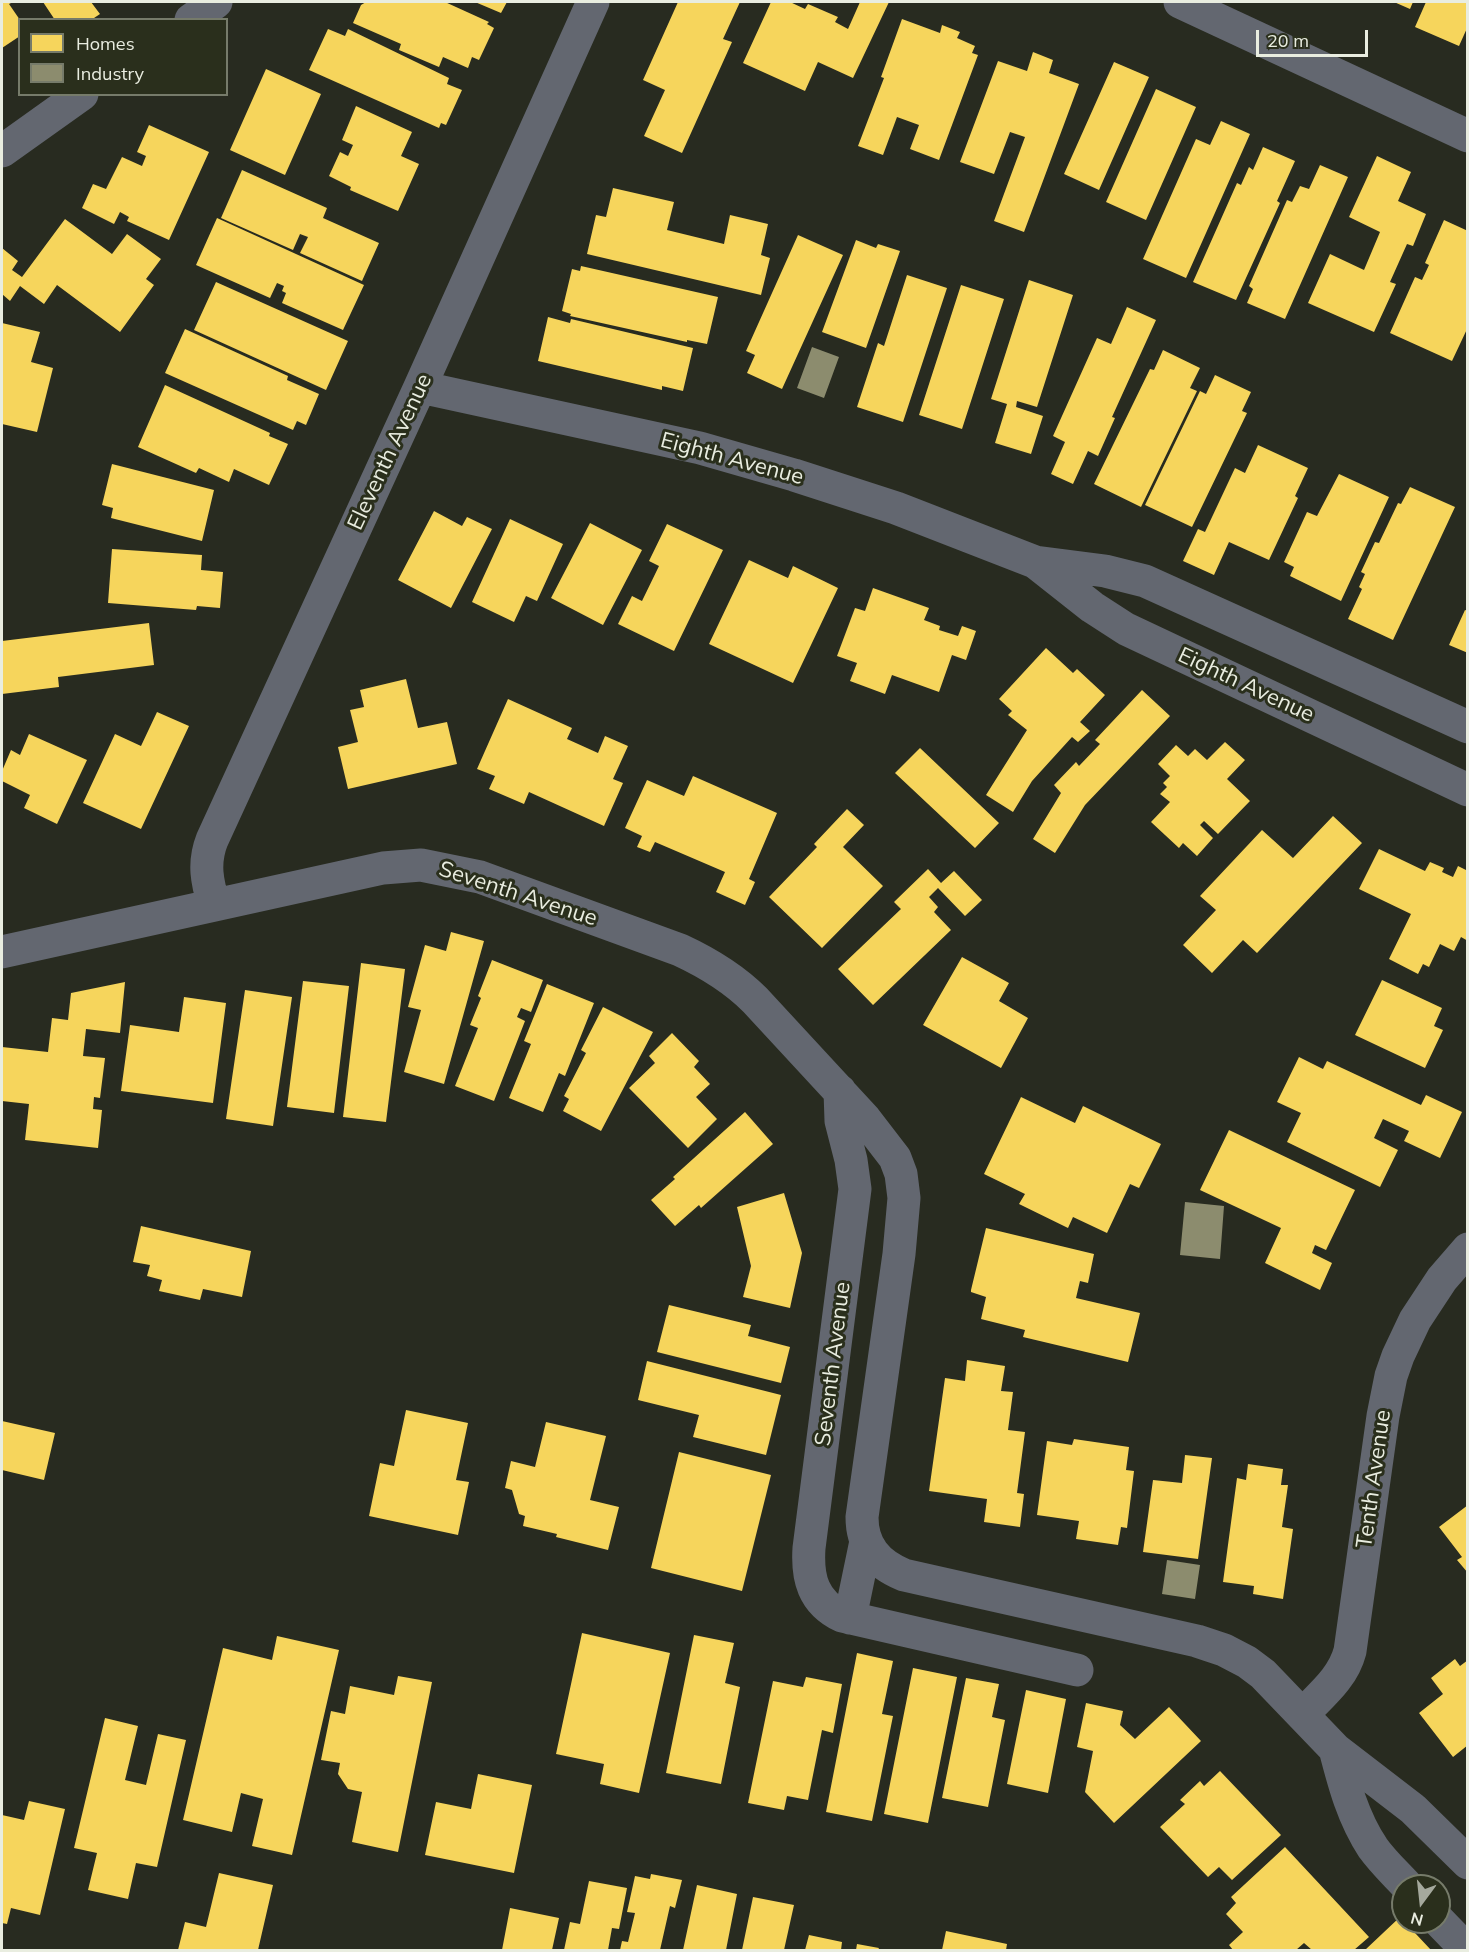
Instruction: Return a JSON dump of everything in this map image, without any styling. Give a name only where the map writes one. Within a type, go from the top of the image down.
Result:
[{"type":"street","points":[[193,18],[216,2]]},
{"type":"street","name":"Eleventh Avenue","points":[[214,905],[206,869],[207,855],[212,840],[420,387],[593,2]]},
{"type":"street","points":[[1180,2],[1467,136]]},
{"type":"street","points":[[2,151],[79,96]]},
{"type":"street","name":"Eighth Avenue","points":[[420,387],[700,448],[773,468],[896,508],[1035,562],[1105,571],[1145,581],[1467,727]]},
{"type":"street","name":"Eighth Avenue","points":[[1035,562],[1092,607],[1126,629],[1467,790]]},
{"type":"street","name":"Seventh Avenue","points":[[2,952],[405,865],[430,866],[480,877],[680,950],[709,964],[743,988],[877,1133],[895,1158],[901,1174],[904,1198],[898,1266],[878,1417],[863,1502],[862,1529],[866,1541],[850,1618]]},
{"type":"street","name":"Seventh Avenue","points":[[840,1091],[841,1121],[851,1160],[855,1190],[808,1569],[813,1586],[822,1601],[836,1613],[850,1618],[1077,1670]]},
{"type":"street","name":"Tenth Avenue","points":[[1303,1714],[1344,1670],[1350,1651],[1383,1416],[1398,1356],[1415,1320],[1431,1295],[1467,1249]]},
{"type":"street","points":[[866,1541],[878,1560],[904,1575],[1219,1647],[1263,1674],[1335,1749],[1413,1809],[1467,1863]]},
{"type":"street","points":[[1335,1749],[1350,1802],[1361,1827],[1375,1850],[1396,1874]]},
{"type":"street","points":[[1451,1933],[1467,1950]]},
{"type":"building: Homes","points":[[2,2],[13,2],[9,4],[19,18],[18,37],[2,48]]},
{"type":"building: Homes","points":[[43,2],[91,2],[100,14],[94,18],[54,18]]},
{"type":"building: Homes","points":[[366,2],[445,2],[489,22],[487,24],[494,28],[479,60],[472,57],[468,68],[443,57],[439,67],[399,50],[401,44],[353,23],[361,5]]},
{"type":"building: Homes","points":[[475,2],[507,2],[501,13]]},
{"type":"building: Homes","points":[[678,2],[740,2],[723,39],[732,42],[682,153],[644,136],[665,90],[643,80]]},
{"type":"building: Homes","points":[[771,2],[790,2],[805,9],[808,4],[838,17],[835,22],[848,29],[860,2],[889,2],[853,78],[818,62],[805,91],[743,63]]},
{"type":"building: Homes","points":[[1394,2],[1413,2],[1410,9]]},
{"type":"building: Homes","points":[[1426,2],[1468,2],[1468,26],[1459,46],[1415,27]]},
{"type":"building: Homes","points":[[902,19],[940,33],[942,25],[960,32],[957,38],[975,46],[972,53],[978,55],[939,160],[910,149],[919,125],[897,117],[883,155],[858,146],[884,78],[881,77]]},
{"type":"building: Homes","points":[[328,29],[345,36],[348,29],[449,78],[447,84],[462,90],[446,125],[441,123],[439,128],[309,70]]},
{"type":"building: Homes","points":[[1033,52],[1053,60],[1049,73],[1079,84],[1024,232],[994,221],[1025,137],[1010,132],[994,174],[960,162],[998,61],[1027,71]]},
{"type":"building: Homes","points":[[1114,62],[1149,77],[1099,190],[1064,174]]},
{"type":"building: Homes","points":[[266,69],[321,94],[285,175],[230,150]]},
{"type":"building: Homes","points":[[1156,89],[1196,107],[1146,220],[1106,202]]},
{"type":"building: Homes","points":[[356,106],[412,132],[401,156],[419,164],[398,211],[350,190],[351,187],[329,176],[340,152],[348,156],[353,145],[342,140]]},
{"type":"building: Homes","points":[[1221,121],[1250,134],[1186,278],[1143,259],[1196,139],[1210,145]]},
{"type":"building: Homes","points":[[149,125],[209,152],[169,240],[127,221],[129,217],[120,212],[114,224],[82,208],[93,184],[106,189],[122,157],[142,166],[146,156],[137,152]]},
{"type":"building: Homes","points":[[1263,147],[1295,161],[1277,201],[1280,203],[1236,300],[1193,282],[1237,183],[1241,185],[1249,167],[1253,170]]},
{"type":"building: Homes","points":[[1377,156],[1411,172],[1398,201],[1426,214],[1413,246],[1407,244],[1390,282],[1396,284],[1374,332],[1308,303],[1330,254],[1364,270],[1380,232],[1349,217]]},
{"type":"building: Homes","points":[[1320,165],[1348,177],[1285,319],[1247,303],[1253,289],[1249,286],[1287,200],[1292,202],[1300,186],[1309,189]]},
{"type":"building: Homes","points":[[242,170],[327,208],[323,218],[379,243],[362,281],[300,253],[308,237],[300,234],[293,250],[221,218]]},
{"type":"building: Homes","points":[[613,188],[674,202],[667,230],[724,244],[730,215],[768,224],[761,255],[770,258],[761,295],[587,254],[596,215],[606,217]]},
{"type":"building: Homes","points":[[217,218],[364,285],[343,330],[282,303],[286,293],[282,291],[284,286],[277,283],[270,298],[196,265]]},
{"type":"building: Homes","points":[[65,219],[112,254],[127,234],[161,259],[146,279],[154,285],[120,332],[57,285],[44,304],[20,286],[10,301],[2,294],[2,248],[18,261],[12,270],[22,277]]},
{"type":"building: Homes","points":[[1444,220],[1468,231],[1468,327],[1452,361],[1390,333],[1415,277],[1422,280],[1429,265],[1425,263]]},
{"type":"building: Homes","points":[[798,235],[843,255],[782,389],[747,373],[755,355],[746,351]]},
{"type":"building: Homes","points":[[856,240],[876,248],[878,244],[900,251],[866,348],[822,332]]},
{"type":"building: Homes","points":[[581,266],[718,297],[707,344],[687,340],[687,342],[570,316],[571,314],[562,311],[572,269],[580,271]]},
{"type":"building: Homes","points":[[907,275],[947,288],[903,422],[857,407],[878,343],[884,346]]},
{"type":"building: Homes","points":[[1029,280],[1073,295],[1037,407],[1017,401],[1016,407],[1043,416],[1031,454],[995,443],[1007,404],[991,399]]},
{"type":"building: Homes","points":[[216,282],[348,341],[326,390],[194,330]]},
{"type":"building: Homes","points":[[961,285],[1004,299],[962,429],[919,415]]},
{"type":"building: Homes","points":[[1127,307],[1156,320],[1112,417],[1115,418],[1098,456],[1088,451],[1073,484],[1051,474],[1065,442],[1053,436],[1097,338],[1111,344]]},
{"type":"building: Homes","points":[[548,317],[570,323],[571,319],[693,348],[683,391],[662,386],[662,390],[538,361]]},
{"type":"building: Homes","points":[[2,323],[40,332],[31,362],[53,368],[37,432],[2,424]]},
{"type":"building: Homes","points":[[185,329],[288,376],[287,380],[319,394],[306,425],[297,421],[293,430],[165,373]]},
{"type":"building: Homes","points":[[1163,350],[1200,368],[1190,388],[1197,391],[1141,507],[1094,484],[1150,369],[1154,370]]},
{"type":"building: Homes","points":[[1215,375],[1251,392],[1242,411],[1247,413],[1192,527],[1145,505],[1200,391],[1206,394]]},
{"type":"building: Homes","points":[[165,385],[270,433],[269,436],[288,444],[269,485],[234,469],[229,482],[199,468],[196,473],[138,447]]},
{"type":"building: Homes","points":[[1258,445],[1308,468],[1295,496],[1298,498],[1269,560],[1229,542],[1214,575],[1183,561],[1198,529],[1205,532],[1235,468],[1245,473]]},
{"type":"building: Homes","points":[[112,464],[214,490],[202,541],[111,518],[113,508],[102,505]]},
{"type":"building: Homes","points":[[1339,474],[1389,497],[1341,601],[1290,576],[1294,567],[1284,562],[1307,512],[1317,516]]},
{"type":"building: Homes","points":[[1410,487],[1455,507],[1393,640],[1348,619],[1362,589],[1359,587],[1365,574],[1361,572],[1375,542],[1379,543],[1398,503],[1401,504]]},
{"type":"building: Homes","points":[[434,511],[462,526],[467,517],[492,529],[451,608],[398,580]]},
{"type":"building: Homes","points":[[510,519],[563,544],[537,601],[526,596],[514,622],[472,602]]},
{"type":"building: Homes","points":[[590,523],[642,550],[603,625],[551,598]]},
{"type":"building: Homes","points":[[667,524],[723,550],[674,651],[618,624],[632,596],[642,601],[659,566],[649,561]]},
{"type":"building: Homes","points":[[112,549],[202,555],[201,570],[223,572],[220,608],[197,606],[196,610],[108,603]]},
{"type":"building: Homes","points":[[749,560],[788,578],[793,566],[838,588],[793,683],[709,644]]},
{"type":"building: Homes","points":[[873,588],[929,608],[924,620],[940,626],[939,630],[958,636],[962,626],[976,631],[966,660],[952,655],[939,692],[892,675],[885,694],[850,681],[857,663],[837,656],[855,608],[865,611]]},
{"type":"building: Homes","points":[[1465,610],[1468,611],[1468,653],[1449,645]]},
{"type":"building: Homes","points":[[149,623],[154,665],[58,677],[59,687],[2,694],[2,641]]},
{"type":"building: Homes","points":[[1046,648],[1073,673],[1077,669],[1105,695],[1080,722],[1090,731],[1078,742],[1072,737],[1032,781],[1013,812],[986,795],[1027,730],[1008,715],[1012,711],[999,699]]},
{"type":"building: Homes","points":[[406,679],[418,728],[447,722],[457,764],[348,789],[338,747],[358,742],[350,710],[364,707],[360,690]]},
{"type":"building: Homes","points":[[1142,690],[1170,716],[1085,805],[1055,853],[1033,839],[1061,793],[1054,785],[1076,762],[1079,766],[1100,744],[1095,740]]},
{"type":"building: Homes","points":[[508,699],[572,728],[567,739],[598,753],[605,736],[628,746],[613,779],[623,783],[604,826],[529,792],[524,804],[489,789],[495,776],[477,769]]},
{"type":"building: Homes","points":[[157,712],[189,726],[141,829],[83,803],[115,734],[141,746]]},
{"type":"building: Homes","points":[[29,734],[87,760],[57,824],[24,808],[30,795],[2,781],[2,771],[11,750],[20,755]]},
{"type":"building: Homes","points":[[1225,742],[1245,760],[1227,779],[1250,801],[1218,834],[1204,821],[1200,825],[1213,838],[1197,856],[1183,843],[1179,848],[1151,822],[1170,802],[1160,794],[1167,787],[1163,783],[1170,776],[1158,764],[1176,745],[1188,756],[1195,749],[1207,760]]},
{"type":"building: Homes","points":[[920,748],[999,823],[975,848],[895,773]]},
{"type":"building: Homes","points":[[693,776],[777,813],[749,879],[755,882],[745,905],[716,892],[725,872],[655,842],[650,852],[637,847],[642,836],[625,828],[647,780],[684,796]]},
{"type":"building: Homes","points":[[847,809],[864,825],[843,847],[883,886],[822,948],[769,897],[817,847],[814,844]]},
{"type":"building: Homes","points":[[1333,816],[1362,843],[1257,953],[1243,940],[1212,973],[1183,945],[1216,910],[1200,896],[1262,830],[1293,858]]},
{"type":"building: Homes","points":[[1379,849],[1425,871],[1430,862],[1444,868],[1442,872],[1453,877],[1458,866],[1468,871],[1468,941],[1461,937],[1454,951],[1440,944],[1429,967],[1423,964],[1418,974],[1389,959],[1411,914],[1359,889]]},
{"type":"building: Homes","points":[[928,869],[941,883],[954,871],[982,900],[965,916],[938,888],[929,897],[938,907],[934,912],[951,930],[873,1005],[838,969],[901,909],[894,902]]},
{"type":"building: Homes","points":[[451,932],[484,941],[444,1084],[404,1072],[421,1010],[408,1007],[425,945],[446,951]]},
{"type":"building: Homes","points":[[962,957],[1009,983],[999,1001],[1028,1018],[1001,1068],[923,1025]]},
{"type":"building: Homes","points":[[492,960],[543,980],[531,1012],[521,1008],[517,1017],[525,1021],[494,1101],[455,1086],[478,1028],[470,1025]]},
{"type":"building: Homes","points":[[361,963],[405,969],[386,1122],[343,1117]]},
{"type":"building: Homes","points":[[1382,980],[1442,1008],[1434,1026],[1443,1030],[1425,1068],[1355,1035]]},
{"type":"building: Homes","points":[[303,981],[349,986],[334,1113],[287,1107]]},
{"type":"building: Homes","points":[[125,982],[120,1033],[86,1029],[83,1056],[105,1058],[100,1098],[94,1097],[93,1109],[102,1110],[98,1148],[25,1140],[29,1104],[2,1101],[2,1047],[48,1052],[52,1018],[68,1020],[71,993]]},
{"type":"building: Homes","points":[[547,984],[594,1003],[565,1076],[559,1073],[543,1112],[509,1098],[531,1044],[524,1041]]},
{"type":"building: Homes","points":[[245,990],[292,997],[273,1126],[226,1119]]},
{"type":"building: Homes","points":[[184,997],[226,1003],[213,1103],[121,1091],[130,1025],[179,1032]]},
{"type":"building: Homes","points":[[603,1007],[653,1032],[601,1131],[563,1111],[569,1099],[564,1096],[586,1053],[581,1050]]},
{"type":"building: Homes","points":[[672,1033],[699,1061],[694,1067],[710,1084],[696,1097],[717,1119],[688,1148],[629,1088],[655,1063],[649,1056]]},
{"type":"building: Homes","points":[[1299,1057],[1323,1069],[1327,1061],[1421,1105],[1426,1095],[1462,1112],[1440,1158],[1404,1141],[1409,1131],[1383,1119],[1374,1138],[1398,1150],[1380,1187],[1287,1142],[1301,1113],[1277,1102]]},
{"type":"building: Homes","points":[[1021,1097],[1075,1123],[1083,1106],[1161,1144],[1139,1188],[1130,1184],[1107,1233],[1073,1217],[1068,1228],[1019,1204],[1025,1194],[984,1174]]},
{"type":"building: Homes","points":[[745,1112],[773,1144],[701,1208],[699,1205],[675,1226],[651,1200]]},
{"type":"building: Homes","points":[[1229,1130],[1355,1190],[1326,1250],[1315,1245],[1312,1253],[1332,1263],[1320,1290],[1265,1263],[1281,1228],[1200,1190]]},
{"type":"building: Homes","points":[[784,1193],[802,1253],[790,1308],[743,1297],[751,1266],[737,1207]]},
{"type":"building: Homes","points":[[141,1226],[251,1251],[242,1297],[203,1289],[200,1300],[159,1291],[162,1280],[147,1276],[150,1265],[133,1262]]},
{"type":"building: Homes","points":[[986,1228],[1094,1254],[1088,1283],[1080,1281],[1076,1298],[1140,1313],[1128,1362],[1023,1337],[1025,1330],[981,1319],[986,1297],[971,1292],[971,1290]]},
{"type":"building: Homes","points":[[669,1305],[751,1325],[748,1336],[790,1347],[781,1383],[657,1352]]},
{"type":"building: Homes","points":[[967,1360],[1005,1366],[1001,1391],[1013,1392],[1008,1430],[1025,1432],[1017,1493],[1024,1494],[1020,1527],[984,1522],[987,1499],[929,1491],[945,1378],[965,1381]]},
{"type":"building: Homes","points":[[647,1361],[781,1395],[766,1455],[693,1437],[699,1415],[638,1400]]},
{"type":"building: Homes","points":[[406,1410],[468,1423],[456,1480],[469,1482],[458,1535],[369,1516],[380,1463],[394,1466]]},
{"type":"building: Homes","points":[[2,1421],[55,1433],[44,1480],[2,1470]]},
{"type":"building: Homes","points":[[546,1422],[606,1436],[590,1500],[619,1507],[608,1550],[523,1526],[525,1516],[519,1514],[512,1490],[505,1488],[511,1461],[535,1467]]},
{"type":"building: Homes","points":[[1074,1439],[1129,1447],[1126,1470],[1134,1471],[1127,1528],[1121,1527],[1118,1545],[1076,1539],[1079,1521],[1037,1515],[1047,1441],[1072,1445]]},
{"type":"building: Homes","points":[[679,1452],[771,1475],[742,1591],[651,1568]]},
{"type":"building: Homes","points":[[1185,1455],[1212,1458],[1198,1559],[1143,1552],[1153,1480],[1182,1483]]},
{"type":"building: Homes","points":[[1248,1464],[1283,1469],[1281,1485],[1288,1485],[1282,1527],[1293,1529],[1283,1599],[1253,1594],[1254,1586],[1223,1582],[1237,1478],[1246,1480]]},
{"type":"building: Homes","points":[[1468,1505],[1468,1573],[1457,1560],[1462,1557],[1439,1527]]},
{"type":"building: Homes","points":[[582,1633],[670,1653],[639,1793],[600,1784],[604,1764],[556,1754]]},
{"type":"building: Homes","points":[[694,1635],[734,1643],[725,1683],[740,1687],[721,1784],[666,1773]]},
{"type":"building: Homes","points":[[277,1636],[339,1650],[292,1855],[252,1846],[263,1799],[241,1793],[232,1832],[183,1820],[223,1648],[272,1660]]},
{"type":"building: Homes","points":[[857,1653],[893,1661],[882,1714],[893,1716],[872,1821],[826,1812]]},
{"type":"building: Homes","points":[[1455,1659],[1460,1666],[1468,1660],[1468,1745],[1453,1757],[1419,1713],[1443,1694],[1431,1678]]},
{"type":"building: Homes","points":[[913,1668],[957,1677],[928,1823],[884,1814]]},
{"type":"building: Homes","points":[[398,1676],[432,1682],[398,1852],[352,1842],[362,1792],[348,1789],[338,1774],[340,1763],[321,1760],[331,1711],[345,1714],[350,1686],[394,1695]]},
{"type":"building: Homes","points":[[806,1677],[842,1684],[833,1733],[822,1730],[808,1800],[787,1796],[784,1810],[748,1803],[773,1681],[803,1687]]},
{"type":"building: Homes","points":[[966,1678],[999,1684],[992,1717],[1005,1720],[988,1807],[942,1798]]},
{"type":"building: Homes","points":[[1026,1690],[1066,1699],[1048,1793],[1007,1784]]},
{"type":"building: Homes","points":[[1086,1703],[1123,1711],[1120,1725],[1135,1739],[1169,1707],[1201,1741],[1114,1823],[1085,1792],[1093,1751],[1077,1747]]},
{"type":"building: Homes","points":[[105,1718],[138,1726],[125,1780],[146,1785],[158,1734],[186,1740],[157,1867],[136,1863],[128,1899],[88,1890],[97,1853],[74,1848]]},
{"type":"building: Homes","points":[[1220,1771],[1281,1835],[1232,1880],[1219,1867],[1208,1877],[1160,1827],[1185,1804],[1180,1800],[1200,1781],[1204,1786]]},
{"type":"building: Homes","points":[[478,1774],[532,1785],[514,1873],[425,1855],[436,1802],[471,1809]]},
{"type":"building: Homes","points":[[29,1801],[65,1809],[40,1915],[11,1908],[7,1924],[2,1923],[2,1815],[24,1820]]},
{"type":"building: Homes","points":[[1285,1847],[1369,1937],[1354,1950],[1312,1950],[1304,1943],[1296,1950],[1233,1950],[1229,1945],[1243,1932],[1226,1914],[1236,1903],[1231,1897]]},
{"type":"building: Homes","points":[[219,1873],[273,1885],[258,1950],[178,1950],[185,1922],[206,1927]]},
{"type":"building: Homes","points":[[651,1874],[682,1880],[675,1908],[670,1906],[660,1950],[620,1950],[622,1941],[628,1942],[635,1913],[627,1912],[635,1876],[650,1879]]},
{"type":"building: Homes","points":[[589,1881],[627,1888],[619,1929],[612,1928],[608,1950],[564,1950],[570,1922],[580,1924]]},
{"type":"building: Homes","points":[[697,1885],[737,1894],[726,1950],[683,1950]]},
{"type":"building: Homes","points":[[753,1897],[794,1905],[784,1950],[742,1950]]},
{"type":"building: Homes","points":[[510,1908],[559,1918],[552,1950],[502,1950]]},
{"type":"building: Homes","points":[[1391,1925],[1391,1934],[1416,1934],[1431,1950],[1365,1950]]},
{"type":"building: Homes","points":[[946,1931],[1007,1944],[1006,1950],[942,1950]]},
{"type":"building: Homes","points":[[809,1935],[842,1942],[841,1950],[805,1950]]},
{"type":"building: Homes","points":[[857,1944],[879,1948],[878,1950],[856,1950]]},
{"type":"building: Industry","points":[[812,347],[839,357],[824,398],[797,388]]},
{"type":"building: Industry","points":[[1185,1202],[1224,1206],[1220,1259],[1180,1255]]},
{"type":"building: Industry","points":[[1167,1560],[1200,1565],[1195,1599],[1162,1594]]}]
